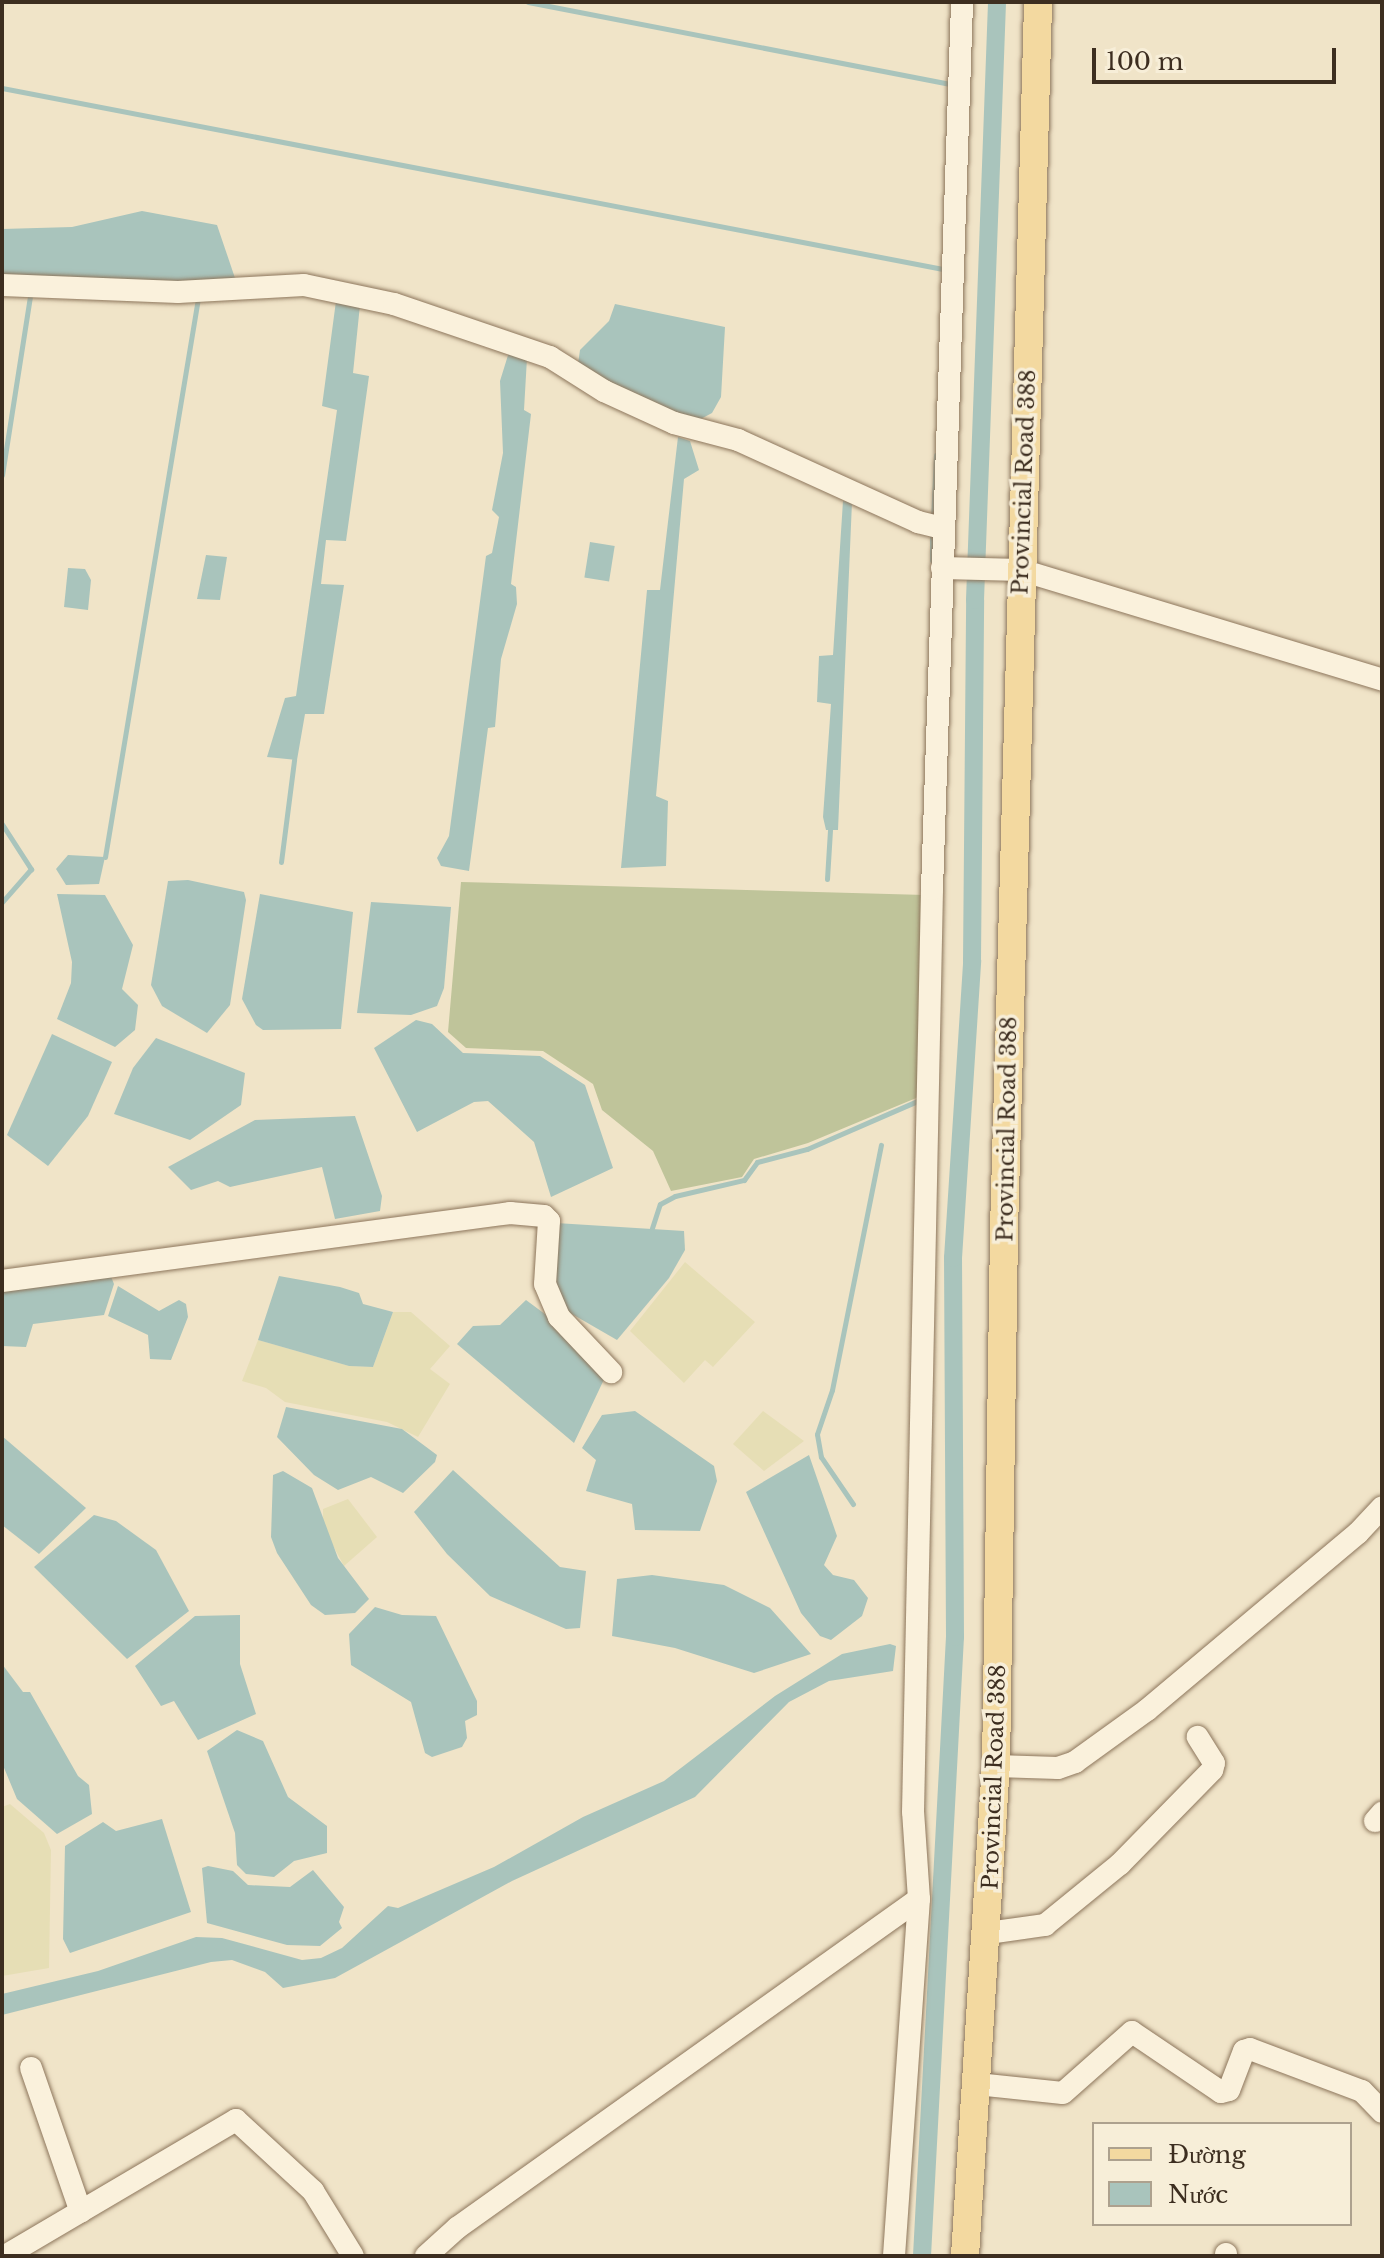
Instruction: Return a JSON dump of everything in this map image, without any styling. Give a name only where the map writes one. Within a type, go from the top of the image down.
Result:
[{"type":"main road","name":"Provincial Road 388","points":[[965,2256],[988,1933],[996,1766],[1017,570],[1038,2]]},
{"type":"street","points":[[894,2256],[919,1899],[913,1812],[944,568],[942,528],[962,2]]},
{"type":"street","points":[[2,285],[178,292],[304,285],[405,306],[550,357],[604,391],[666,419],[738,440],[918,522],[942,528]]},
{"type":"street","points":[[944,568],[1017,570],[1382,680]]},
{"type":"street","points":[[2,1281],[494,1215],[544,1216],[549,1221],[545,1284],[559,1317],[611,1372]]},
{"type":"street","points":[[996,1766],[1058,1768],[1075,1762],[1147,1710],[1382,1507]]},
{"type":"street","points":[[988,1933],[1045,1925],[1120,1864],[1212,1770],[1214,1763],[1198,1737]]},
{"type":"street","points":[[426,2256],[457,2228],[919,1899]]},
{"type":"street","points":[[977,2084],[1063,2093],[1132,2032],[1221,2092],[1229,2090],[1244,2051],[1250,2049],[1362,2091],[1382,2112]]},
{"type":"street","points":[[31,2068],[81,2212]]},
{"type":"street","points":[[5,2256],[236,2120],[313,2191],[353,2256]]},
{"type":"shaded area","points":[[685,1262],[755,1322],[713,1367],[705,1360],[684,1383],[630,1331]]},
{"type":"shaded area","points":[[393,1312],[411,1312],[450,1346],[430,1369],[450,1384],[418,1437],[387,1422],[285,1402],[266,1388],[242,1381],[258,1340],[349,1366],[373,1367]]},
{"type":"shaded area","points":[[763,1411],[804,1441],[764,1471],[733,1444]]},
{"type":"shaded area","points":[[348,1499],[377,1537],[344,1566],[323,1527],[323,1509]]},
{"type":"shaded area","points":[[10,1804],[44,1833],[51,1850],[49,1968],[2,1976],[2,1807]]},
{"type":"green space","points":[[461,882],[925,895],[921,1096],[808,1143],[754,1159],[742,1177],[671,1191],[653,1151],[602,1110],[593,1084],[543,1051],[466,1048],[448,1032]]},
{"type":"water","points":[[142,211],[217,225],[235,278],[211,284],[2,277],[2,229],[72,227]]},
{"type":"water","points":[[336,301],[360,305],[353,373],[369,376],[346,541],[326,540],[321,584],[344,585],[324,714],[305,714],[297,760],[267,757],[285,698],[296,696],[337,410],[322,406]]},
{"type":"water","points":[[615,304],[725,327],[721,397],[712,413],[695,422],[608,384],[578,364],[580,350],[609,321]]},
{"type":"water","points":[[509,352],[527,358],[524,410],[531,414],[511,584],[516,587],[517,604],[501,659],[495,727],[488,728],[469,871],[441,866],[437,858],[449,836],[486,556],[492,553],[499,517],[492,510],[503,453],[500,381]]},
{"type":"water","points":[[678,437],[690,441],[699,470],[684,479],[656,796],[668,801],[666,866],[621,868],[647,590],[660,590]]},
{"type":"water","points":[[843,501],[852,502],[838,830],[826,830],[823,817],[831,704],[817,702],[819,656],[833,655]]},
{"type":"water","points":[[590,542],[615,546],[609,581],[584,578]]},
{"type":"water","points":[[206,555],[227,557],[220,600],[197,599]]},
{"type":"water","points":[[68,568],[85,569],[91,580],[88,610],[64,607]]},
{"type":"water","points":[[68,855],[105,857],[99,884],[66,885],[56,869]]},
{"type":"water","points":[[188,880],[244,892],[246,900],[230,1005],[207,1033],[162,1006],[151,985],[168,881]]},
{"type":"water","points":[[57,894],[105,895],[133,945],[122,989],[138,1005],[135,1030],[115,1047],[57,1019],[71,983],[72,962]]},
{"type":"water","points":[[260,894],[353,912],[341,1029],[263,1030],[256,1025],[242,999]]},
{"type":"water","points":[[371,902],[451,907],[444,988],[437,1006],[411,1015],[357,1013]]},
{"type":"water","points":[[416,1020],[432,1024],[463,1053],[540,1056],[585,1085],[613,1168],[551,1197],[534,1142],[488,1101],[474,1102],[417,1132],[374,1048]]},
{"type":"water","points":[[52,1034],[112,1062],[88,1116],[48,1166],[7,1135]]},
{"type":"water","points":[[156,1038],[245,1073],[241,1105],[190,1140],[114,1114],[133,1068]]},
{"type":"water","points":[[355,1116],[382,1196],[380,1211],[335,1219],[322,1167],[230,1187],[218,1181],[191,1190],[168,1167],[255,1120]]},
{"type":"water","points":[[556,1223],[684,1231],[685,1250],[669,1278],[617,1340],[565,1310],[552,1285]]},
{"type":"water","points":[[110,1274],[114,1284],[104,1315],[33,1324],[26,1347],[2,1346],[2,1289]]},
{"type":"water","points":[[279,1276],[359,1293],[363,1304],[393,1312],[373,1367],[349,1366],[258,1340]]},
{"type":"water","points":[[118,1286],[159,1311],[179,1300],[186,1304],[188,1317],[171,1360],[150,1359],[148,1335],[108,1316]]},
{"type":"water","points":[[526,1300],[565,1329],[607,1373],[574,1443],[457,1344],[473,1326],[500,1325]]},
{"type":"water","points":[[286,1407],[402,1429],[437,1455],[435,1462],[403,1493],[371,1477],[338,1490],[314,1475],[277,1437]]},
{"type":"water","points":[[635,1411],[714,1466],[717,1481],[700,1531],[635,1530],[632,1504],[586,1491],[596,1460],[582,1448],[602,1415]]},
{"type":"water","points":[[2,1436],[86,1508],[39,1554],[2,1525]]},
{"type":"water","points":[[809,1455],[837,1536],[824,1565],[833,1575],[854,1580],[868,1598],[862,1616],[831,1640],[820,1636],[801,1613],[746,1492]]},
{"type":"water","points":[[453,1470],[560,1567],[586,1571],[580,1628],[566,1629],[490,1596],[447,1554],[414,1512]]},
{"type":"water","points":[[283,1471],[312,1488],[338,1558],[369,1599],[355,1613],[325,1615],[311,1605],[277,1553],[271,1537],[273,1475]]},
{"type":"water","points":[[94,1515],[116,1521],[156,1550],[189,1611],[127,1659],[34,1567]]},
{"type":"water","points":[[652,1575],[724,1585],[770,1608],[811,1654],[754,1673],[675,1648],[612,1636],[617,1579]]},
{"type":"water","points":[[375,1607],[402,1615],[436,1616],[477,1701],[477,1715],[465,1721],[467,1738],[462,1747],[432,1757],[425,1753],[411,1702],[351,1665],[349,1634]]},
{"type":"water","points":[[240,1615],[240,1664],[256,1714],[198,1740],[174,1701],[161,1706],[135,1666],[195,1616]]},
{"type":"water","points":[[890,1644],[896,1646],[893,1671],[829,1681],[789,1702],[695,1797],[512,1881],[335,1978],[283,1988],[265,1972],[232,1960],[211,1962],[2,2015],[2,1994],[98,1971],[196,1937],[222,1938],[302,1960],[321,1958],[342,1948],[388,1906],[398,1908],[494,1867],[583,1817],[664,1781],[775,1696],[842,1654]]},
{"type":"water","points":[[2,1664],[23,1692],[30,1692],[78,1776],[89,1785],[92,1814],[57,1834],[17,1799],[2,1763]]},
{"type":"water","points":[[237,1730],[263,1741],[288,1797],[327,1826],[327,1853],[294,1861],[274,1877],[246,1874],[237,1865],[235,1833],[207,1751]]},
{"type":"water","points":[[162,1819],[191,1912],[70,1953],[63,1939],[65,1846],[103,1822],[116,1831]]},
{"type":"water","points":[[208,1866],[233,1871],[248,1885],[290,1887],[313,1870],[344,1907],[339,1922],[342,1928],[320,1946],[287,1945],[207,1923],[202,1868]]},
{"type":"waterway","points":[[528,2],[950,84]]},
{"type":"waterway","points":[[922,2256],[955,1637],[953,1258],[972,961],[975,600],[997,2]]},
{"type":"waterway","points":[[2,88],[943,269]]},
{"type":"waterway","points":[[2,475],[31,290]]},
{"type":"waterway","points":[[105,857],[198,298]]},
{"type":"waterway","points":[[933,521],[936,455]]},
{"type":"waterway","points":[[932,534],[932,560]]},
{"type":"waterway","points":[[281,862],[294,760]]},
{"type":"waterway","points":[[2,824],[31,869],[2,902]]},
{"type":"waterway","points":[[827,879],[830,830]]},
{"type":"waterway","points":[[652,1228],[660,1204],[675,1196],[744,1180],[757,1162],[807,1149],[922,1099]]},
{"type":"waterway","points":[[853,1504],[821,1457],[817,1434],[832,1390],[881,1145]]}]
